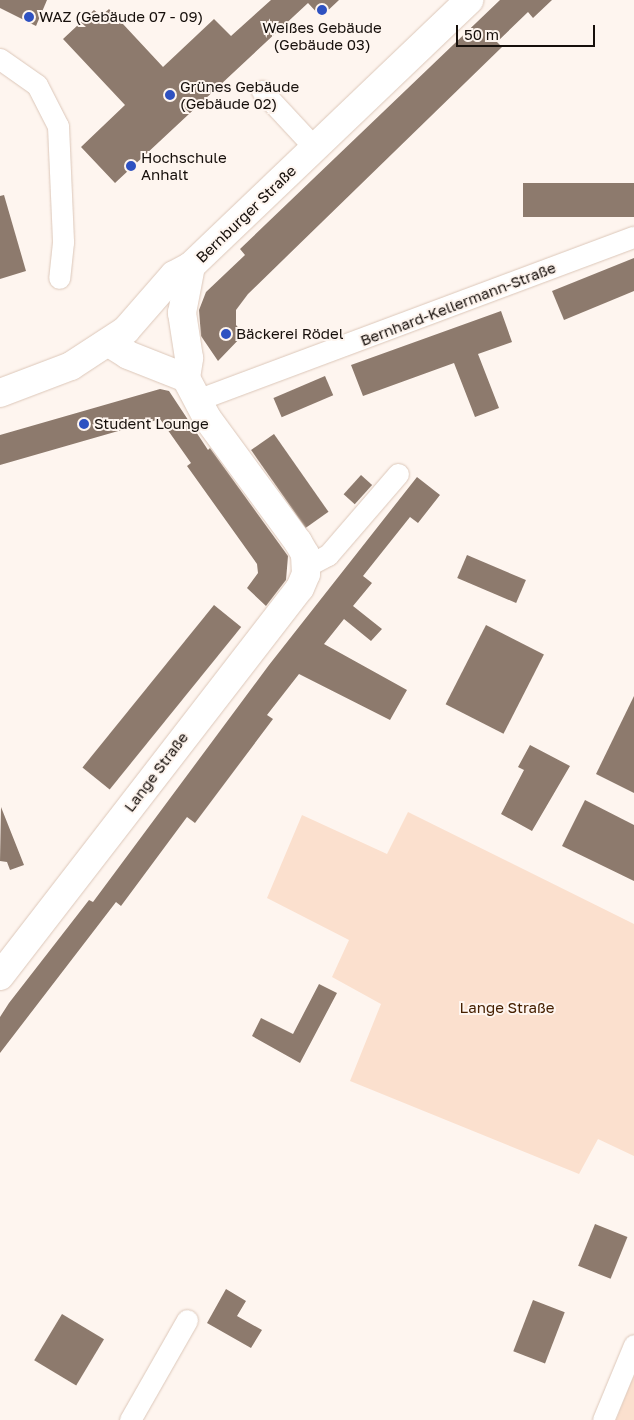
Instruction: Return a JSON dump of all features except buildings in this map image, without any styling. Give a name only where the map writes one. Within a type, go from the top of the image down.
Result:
[{"type":"main road","name":"Bernburger Straße","points":[[0,393],[43,379],[109,343],[126,330],[174,275],[192,266],[469,0]]},
{"type":"main road","points":[[192,266],[182,313],[192,389]]},
{"type":"main road","points":[[109,343],[192,389],[298,542],[307,566]]},
{"type":"main road","name":"Lange Straße","points":[[0,976],[300,588],[307,566]]},
{"type":"street","points":[[0,59],[37,85],[58,126],[63,242],[58,278]]},
{"type":"street","points":[[262,91],[315,148]]},
{"type":"street","name":"Bernhard-Kellermann-Straße","points":[[192,389],[634,238]]},
{"type":"street","points":[[307,566],[328,555],[398,474]]},
{"type":"street","points":[[130,1420],[187,1320]]},
{"type":"street","points":[[603,1420],[634,1344]]},
{"type":"green space","name":"Lange Straße","points":[[408,812],[634,924],[634,1156],[598,1139],[579,1174],[350,1081],[381,1004],[332,977],[349,940],[267,898],[302,815],[387,854]]},
{"type":"green space","points":[[634,1375],[634,1420],[616,1420]]},
{"type":"place","name":"Weißes Gebäude (Gebäude 03)","points":[[322,10]]},
{"type":"place","name":"WAZ (Gebäude 07 - 09)","points":[[29,17]]},
{"type":"place","name":"Grünes Gebäude (Gebäude 02)","points":[[170,95]]},
{"type":"place","name":"Hochschule Anhalt","points":[[131,166]]},
{"type":"place","name":"Bäckerei Rödel","points":[[226,334]]},
{"type":"place","name":"Student Lounge","points":[[84,424]]}]
